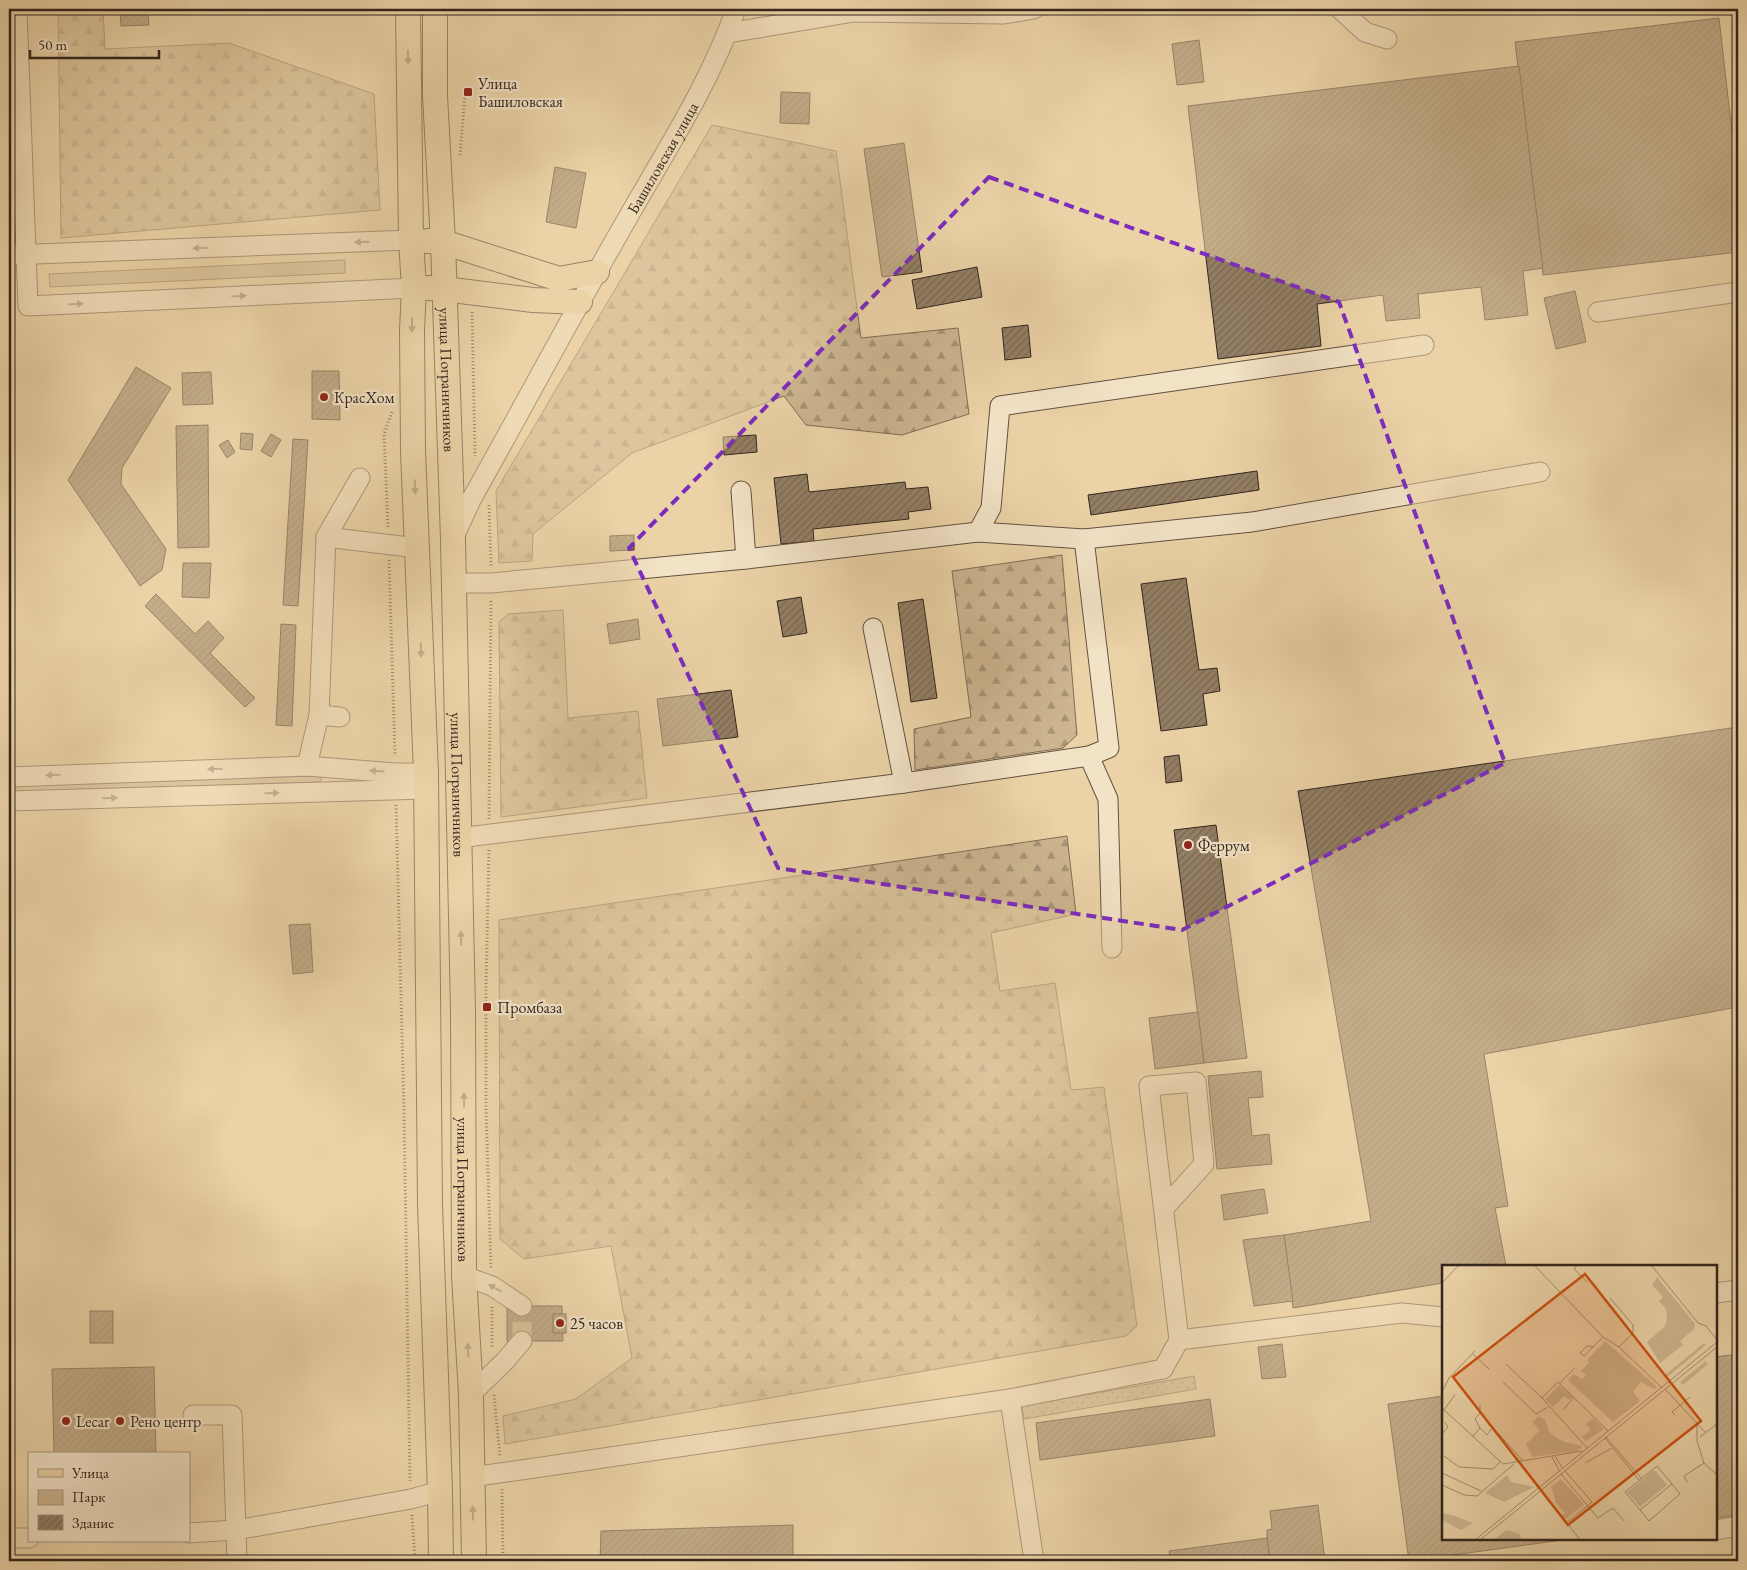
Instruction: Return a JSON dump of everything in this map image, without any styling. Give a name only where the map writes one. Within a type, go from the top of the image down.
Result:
[{"type":"main road","name":"улица Пограничников","points":[[408,9],[411,240],[414,288],[412,330],[413,433],[426,781],[430,1204],[441,1561]]},
{"type":"main road","name":"улица Пограничников","points":[[435,9],[435,96],[443,242],[453,540],[463,1051],[464,1276],[471,1394],[474,1561]]},
{"type":"main road","points":[[411,240],[443,242],[559,279],[597,272]]},
{"type":"main road","points":[[414,288],[444,288],[533,300],[580,302]]},
{"type":"main road","points":[[430,1064],[436,1077],[445,1081],[458,1069],[463,1051]]},
{"type":"main road","points":[[431,1167],[440,1152],[448,1149],[454,1151],[459,1156],[464,1166]]},
{"type":"street","points":[[18,9],[17,254],[28,306],[414,288]]},
{"type":"street","name":"Башиловская улица","points":[[453,540],[472,500],[580,302],[699,92],[728,33],[736,9]]},
{"type":"street","points":[[728,33],[854,12],[1004,14],[1034,9]]},
{"type":"street","points":[[1340,9],[1365,32],[1387,39]]},
{"type":"street","points":[[17,254],[411,240]]},
{"type":"street","points":[[1598,312],[1738,292]]},
{"type":"street","points":[[978,532],[991,508],[1000,406],[1424,345]]},
{"type":"street","points":[[454,583],[491,583],[746,559],[978,532],[1084,538],[1252,522],[1540,472]]},
{"type":"street","points":[[307,766],[319,715],[326,537],[360,478]]},
{"type":"street","points":[[741,491],[746,559]]},
{"type":"street","points":[[326,537],[417,548]]},
{"type":"street","points":[[459,838],[904,783],[1089,756],[1108,748],[1084,538]]},
{"type":"street","points":[[874,628],[904,783]]},
{"type":"street","points":[[319,715],[340,717]]},
{"type":"street","points":[[1089,756],[1108,799],[1112,948]]},
{"type":"street","points":[[9,777],[307,766],[395,781]]},
{"type":"street","points":[[9,801],[426,781]]},
{"type":"street","points":[[472,1477],[1010,1399],[1163,1368],[1180,1340],[1149,1086],[1196,1082],[1204,1164],[1165,1207]]},
{"type":"street","points":[[464,1276],[492,1286],[522,1306]]},
{"type":"street","points":[[1717,1293],[1738,1290]]},
{"type":"street","points":[[1180,1340],[1402,1312],[1442,1317]]},
{"type":"street","points":[[471,1394],[505,1361],[522,1341]]},
{"type":"street","points":[[1010,1399],[1034,1561]]},
{"type":"street","points":[[194,1415],[232,1415],[237,1561]]},
{"type":"street","points":[[190,1533],[236,1530],[411,1499],[440,1491]]},
{"type":"street","points":[[1717,1530],[1738,1526]]},
{"type":"path","points":[[394,405],[384,434],[404,1121],[411,1499],[415,1561]]},
{"type":"highlighted area","points":[[989,177],[1339,302],[1505,763],[1182,930],[778,868],[629,548]]},
{"type":"green space","points":[[58,9],[103,9],[105,49],[229,43],[374,94],[380,210],[61,238]]},
{"type":"green space","points":[[712,125],[836,151],[861,338],[958,328],[969,414],[902,435],[806,425],[784,396],[632,453],[533,534],[532,561],[499,563],[496,491]]},
{"type":"green space","points":[[345,260],[345,273],[50,287],[49,274]]},
{"type":"green space","points":[[1062,555],[1077,735],[1063,748],[915,770],[914,729],[971,717],[952,571]]},
{"type":"green space","points":[[563,610],[568,718],[638,711],[647,798],[501,817],[499,622],[508,614]]},
{"type":"green space","points":[[321,776],[321,782],[9,792],[9,783]]},
{"type":"green space","points":[[1067,836],[1076,914],[991,933],[1000,991],[1055,983],[1071,1090],[1104,1087],[1137,1326],[1126,1336],[505,1444],[503,1416],[576,1399],[632,1358],[611,1246],[524,1259],[500,1239],[499,920]]},
{"type":"green space","points":[[1194,1376],[1196,1389],[1024,1419],[1022,1406]]},
{"type":"building","points":[[120,9],[148,9],[149,25],[121,26]]},
{"type":"building","points":[[1504,9],[1533,9],[1504,12]]},
{"type":"building","points":[[1719,18],[1738,185],[1738,252],[1543,275],[1515,42]]},
{"type":"building","points":[[1199,40],[1204,82],[1177,85],[1172,44]]},
{"type":"building","points":[[1519,66],[1543,268],[1523,271],[1528,315],[1485,320],[1481,287],[1418,294],[1420,318],[1386,321],[1383,295],[1317,304],[1321,346],[1218,359],[1188,106]]},
{"type":"building","points":[[781,92],[810,93],[809,124],[780,123]]},
{"type":"building","points":[[904,143],[922,272],[882,277],[864,149]]},
{"type":"building","points":[[555,167],[586,173],[576,228],[546,222]]},
{"type":"building","points":[[977,267],[982,297],[917,309],[912,280]]},
{"type":"building","points":[[1575,291],[1586,342],[1556,349],[1544,298]]},
{"type":"building","points":[[1028,325],[1031,357],[1005,360],[1002,328]]},
{"type":"building","points":[[136,367],[171,388],[122,468],[121,484],[166,549],[162,570],[140,586],[68,480]]},
{"type":"building","points":[[312,371],[339,371],[340,420],[312,419]]},
{"type":"building","points":[[211,372],[213,404],[183,405],[182,373]]},
{"type":"building","points":[[208,425],[209,547],[178,548],[176,426]]},
{"type":"building","points":[[241,433],[253,434],[252,450],[240,449]]},
{"type":"building","points":[[271,434],[281,440],[271,457],[261,451]]},
{"type":"building","points":[[756,435],[757,452],[724,455],[723,437]]},
{"type":"building","points":[[293,439],[308,440],[298,606],[283,605]]},
{"type":"building","points":[[228,440],[235,452],[227,458],[219,445]]},
{"type":"building","points":[[1257,471],[1259,490],[1091,515],[1088,495]]},
{"type":"building","points":[[807,474],[809,492],[905,482],[906,489],[928,487],[931,509],[908,512],[909,519],[813,529],[814,541],[781,544],[774,478]]},
{"type":"building","points":[[634,535],[634,550],[610,551],[610,536]]},
{"type":"building","points":[[183,563],[211,563],[209,598],[182,597]]},
{"type":"building","points":[[1186,578],[1199,670],[1217,668],[1220,691],[1203,694],[1207,725],[1161,731],[1141,584]]},
{"type":"building","points":[[156,594],[195,634],[208,621],[224,638],[210,653],[255,698],[245,707],[145,606]]},
{"type":"building","points":[[801,597],[807,633],[783,637],[777,601]]},
{"type":"building","points":[[923,599],[937,698],[911,702],[898,603]]},
{"type":"building","points":[[638,619],[640,639],[610,644],[607,624]]},
{"type":"building","points":[[281,624],[296,625],[292,726],[276,725]]},
{"type":"building","points":[[731,690],[738,737],[663,746],[657,699]]},
{"type":"building","points":[[1738,727],[1738,1007],[1484,1054],[1508,1206],[1495,1208],[1506,1265],[1442,1265],[1442,1283],[1293,1308],[1284,1235],[1371,1221],[1298,791]]},
{"type":"building","points":[[1179,755],[1182,781],[1166,783],[1164,757]]},
{"type":"building","points":[[1216,825],[1247,1058],[1204,1063],[1174,830]]},
{"type":"building","points":[[310,924],[313,972],[293,974],[289,925]]},
{"type":"building","points":[[1198,1012],[1204,1063],[1155,1069],[1149,1018]]},
{"type":"building","points":[[1261,1071],[1263,1097],[1248,1098],[1252,1136],[1269,1134],[1272,1164],[1217,1169],[1208,1076]]},
{"type":"building","points":[[1264,1189],[1268,1213],[1224,1220],[1221,1195]]},
{"type":"building","points":[[1284,1235],[1293,1301],[1254,1306],[1243,1240]]},
{"type":"building","points":[[507,1306],[562,1306],[563,1341],[507,1341]]},
{"type":"building","points":[[90,1311],[113,1311],[113,1343],[90,1343]]},
{"type":"building","name":"25 часов","points":[[553,1314],[566,1314],[566,1333],[553,1333]]},
{"type":"building","points":[[1282,1344],[1286,1377],[1262,1379],[1258,1347]]},
{"type":"building","points":[[1738,1354],[1738,1515],[1717,1518],[1717,1357]]},
{"type":"building","points":[[154,1367],[156,1452],[54,1452],[52,1369]]},
{"type":"building","points":[[1442,1396],[1442,1540],[1563,1540],[1409,1561],[1388,1404]]},
{"type":"building","points":[[1210,1399],[1215,1436],[1040,1460],[1036,1423]]},
{"type":"building","points":[[1318,1505],[1325,1561],[1270,1561],[1267,1530],[1272,1529],[1270,1511]]},
{"type":"building","points":[[793,1525],[793,1558],[600,1561],[601,1531]]},
{"type":"building","points":[[1267,1538],[1270,1561],[1171,1561],[1169,1551]]},
{"type":"building","points":[[978,1555],[978,1561],[838,1561],[838,1557]]},
{"type":"tunnel","points":[[522,1306],[522,1341]]},
{"type":"place","name":"Улица Башиловская","points":[[468,92]]},
{"type":"place","name":"КрасХом","points":[[324,397]]},
{"type":"place","name":"Феррум","points":[[1188,845]]},
{"type":"place","name":"Промбаза","points":[[487,1007]]},
{"type":"place","name":"25 часов","points":[[560,1323]]},
{"type":"place","name":"Lecar","points":[[66,1421]]},
{"type":"place","name":"Рено центр","points":[[120,1421]]}]
